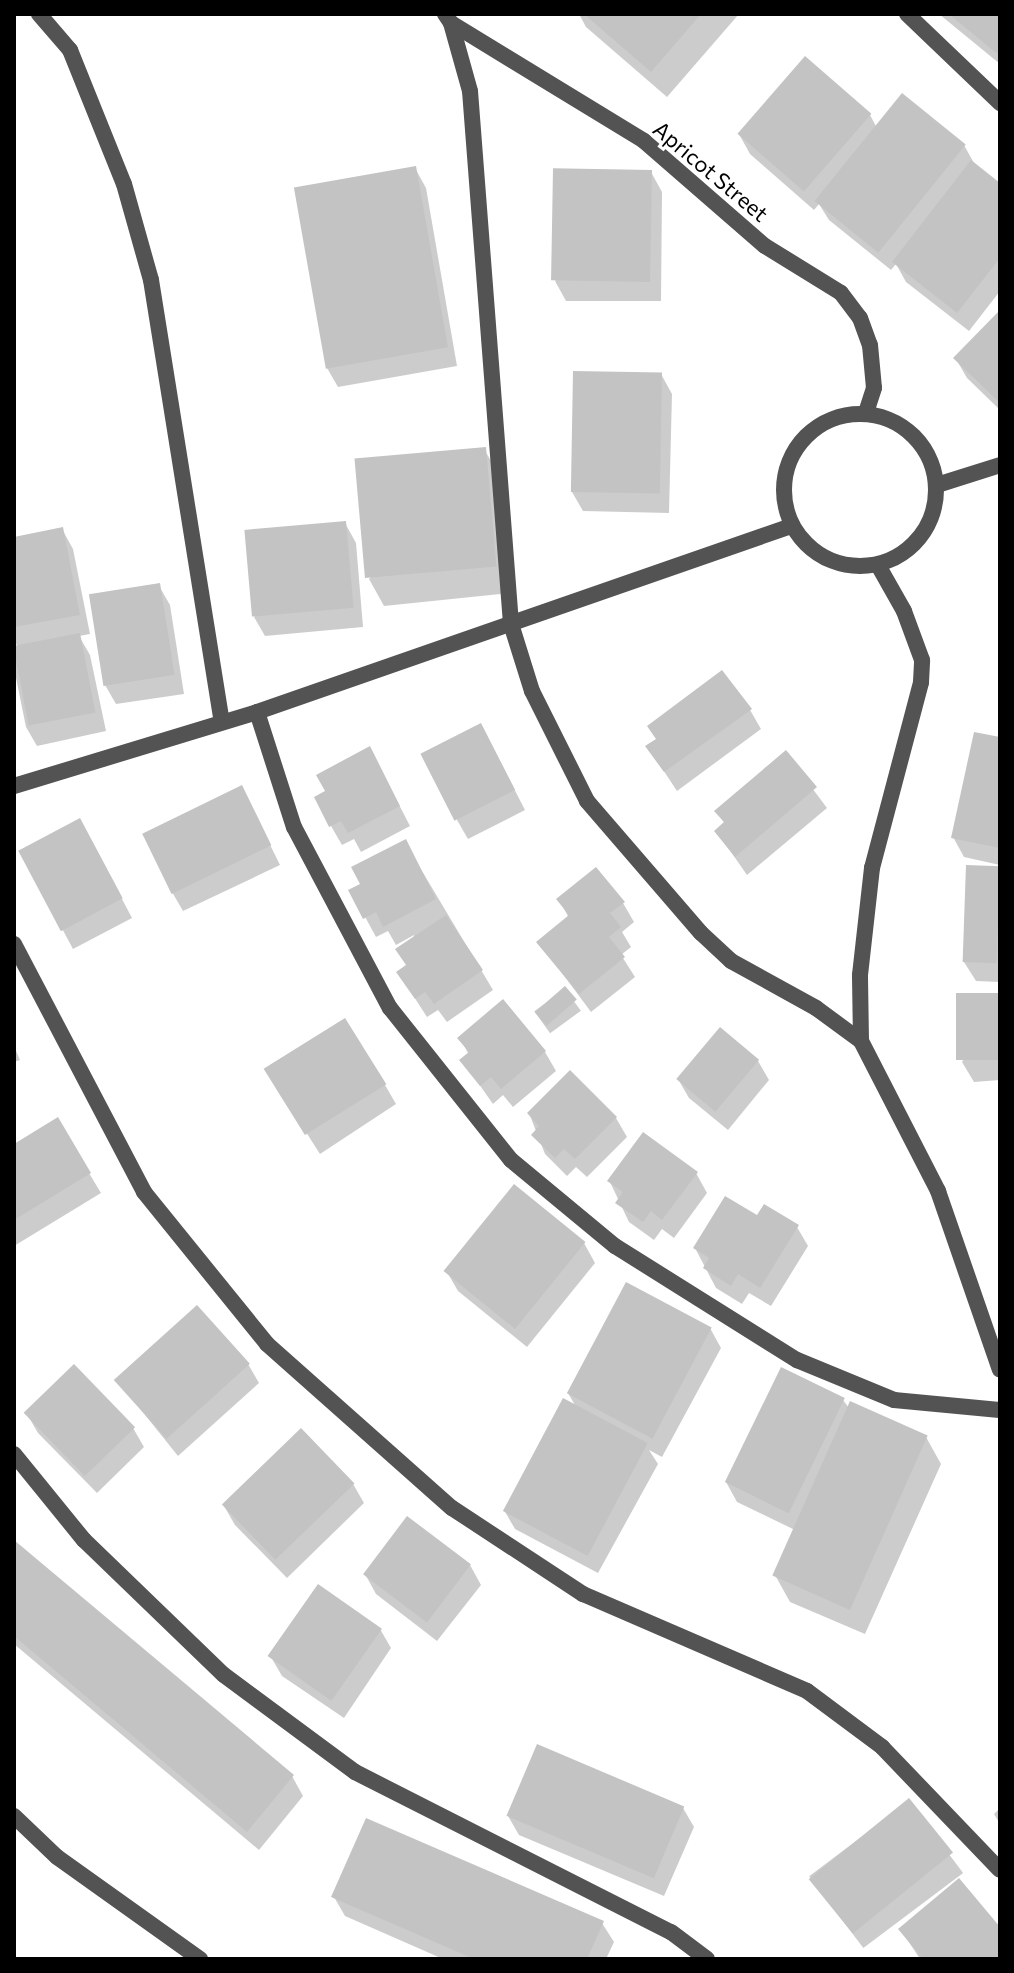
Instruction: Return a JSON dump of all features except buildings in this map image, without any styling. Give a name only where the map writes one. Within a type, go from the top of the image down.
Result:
[{"type":"street","points":[[39,14],[70,50],[124,184],[151,280],[196,529],[222,721]]},
{"type":"street","points":[[907,14],[1000,103]]},
{"type":"street","points":[[448,18],[470,91],[511,624],[548,729],[604,824],[731,961],[816,1008],[861,1041],[938,1191],[1000,1370]]},
{"type":"street","name":"Apricot Street","points":[[448,18],[644,141],[765,246],[841,293],[860,318],[870,345],[874,388],[866,413]]},
{"type":"street","points":[[866,413],[901,424],[910,432],[926,449],[937,485],[931,519],[910,549],[878,565],[834,562],[813,552],[791,526],[782,487],[794,448],[825,421],[866,413]]},
{"type":"street","points":[[937,485],[1000,465]]},
{"type":"street","points":[[14,786],[257,712],[791,526]]},
{"type":"street","points":[[861,1041],[863,938],[872,868],[921,682],[922,660],[904,611],[878,565]]},
{"type":"street","points":[[257,712],[294,827],[390,1008],[511,1160],[615,1246],[797,1360],[894,1400],[1000,1410]]},
{"type":"street","points":[[14,944],[144,1192],[267,1344],[452,1508],[583,1594],[807,1691],[882,1747],[1000,1870]]},
{"type":"street","points":[[14,1454],[84,1540],[224,1675],[355,1772],[671,1932],[707,1959]]},
{"type":"street","points":[[14,1816],[57,1857],[200,1959]]}]
